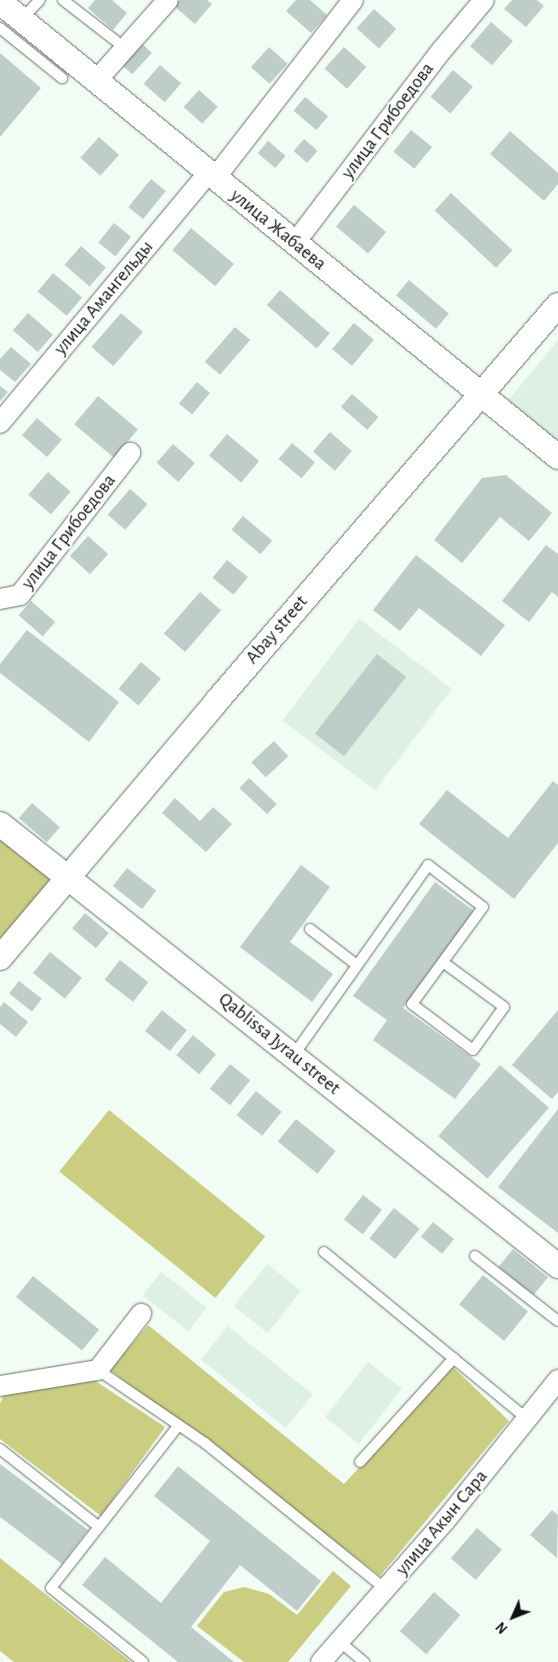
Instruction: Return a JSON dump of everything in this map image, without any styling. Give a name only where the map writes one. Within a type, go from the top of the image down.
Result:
[{"type":"street","points":[[96,81],[168,0]]},
{"type":"street","name":"улица Амангельды","points":[[0,423],[211,176],[353,0]]},
{"type":"street","name":"улица Грибоедова","points":[[294,244],[442,50],[484,0]]},
{"type":"street","name":"улица Жабаева","points":[[0,2],[294,244],[558,457]]},
{"type":"street","name":"Abay street","points":[[0,958],[68,876],[558,305]]},
{"type":"street","name":"улица Грибоедова","points":[[0,599],[20,594],[130,453]]},
{"type":"street","name":"Qablissa Jyrau street","points":[[0,824],[558,1266]]},
{"type":"street","points":[[0,1386],[98,1370],[141,1314]]},
{"type":"street","name":"улица Акын Сара","points":[[321,1662],[445,1521],[558,1380]]},
{"type":"lane","points":[[22,19],[40,0]]},
{"type":"lane","points":[[63,0],[116,41]]},
{"type":"lane","points":[[0,28],[62,78]]},
{"type":"lane","points":[[293,1056],[428,865],[483,907],[412,1004],[474,1050],[504,1007],[443,962]]},
{"type":"lane","points":[[310,929],[357,965]]},
{"type":"lane","points":[[324,1252],[527,1419]]},
{"type":"lane","points":[[475,1256],[558,1321]]},
{"type":"lane","points":[[360,1462],[454,1358]]},
{"type":"lane","points":[[98,1370],[206,1443],[385,1590]]},
{"type":"lane","points":[[143,1662],[52,1588],[178,1425]]},
{"type":"lane","points":[[0,1449],[99,1527]]},
{"type":"lane","points":[[339,1641],[364,1662]]},
{"type":"shaded area","points":[[558,340],[558,446],[505,404]]},
{"type":"shaded area","points":[[359,619],[452,689],[375,790],[283,720]]},
{"type":"shaded area","points":[[267,1264],[301,1290],[268,1333],[234,1307]]},
{"type":"shaded area","points":[[161,1272],[207,1308],[188,1331],[143,1296]]},
{"type":"shaded area","points":[[228,1326],[313,1395],[286,1428],[201,1359]]},
{"type":"shaded area","points":[[368,1362],[402,1388],[359,1444],[325,1417]]},
{"type":"green space","points":[[0,833],[54,875],[0,940]]},
{"type":"green space","points":[[109,1110],[265,1236],[215,1298],[59,1171]]},
{"type":"green space","points":[[148,1325],[344,1484],[453,1367],[509,1421],[380,1576],[110,1370]]},
{"type":"green space","points":[[94,1380],[165,1427],[101,1516],[0,1439],[0,1403],[4,1395]]},
{"type":"green space","points":[[0,1558],[131,1662],[14,1662],[0,1651]]},
{"type":"green space","points":[[333,1571],[351,1586],[288,1662],[244,1662],[197,1626],[224,1592],[244,1587],[269,1594],[297,1615]]},
{"type":"building","points":[[95,0],[112,0],[127,13],[113,30],[88,8]]},
{"type":"building","points":[[180,0],[207,0],[212,4],[195,24],[174,6]]},
{"type":"building","points":[[296,0],[310,0],[327,15],[311,33],[286,11]]},
{"type":"building","points":[[512,0],[537,0],[544,6],[526,27],[504,9]]},
{"type":"building","points":[[374,9],[396,29],[379,48],[357,28]]},
{"type":"building","points":[[491,22],[513,41],[492,65],[470,46]]},
{"type":"building","points":[[138,40],[152,53],[132,74],[118,61]]},
{"type":"building","points":[[269,47],[288,64],[270,84],[251,67]]},
{"type":"building","points":[[344,47],[366,67],[347,89],[325,69]]},
{"type":"building","points":[[0,53],[41,88],[0,137]]},
{"type":"building","points":[[160,65],[181,83],[165,102],[144,84]]},
{"type":"building","points":[[453,70],[473,87],[450,114],[431,97]]},
{"type":"building","points":[[199,90],[218,107],[202,124],[184,107]]},
{"type":"building","points":[[305,97],[328,116],[316,130],[293,111]]},
{"type":"building","points":[[411,130],[432,147],[414,169],[393,152]]},
{"type":"building","points":[[510,131],[558,173],[558,184],[544,201],[490,154]]},
{"type":"building","points":[[99,137],[119,155],[100,176],[80,158]]},
{"type":"building","points":[[304,139],[318,151],[307,163],[294,151]]},
{"type":"building","points":[[268,141],[286,156],[275,168],[258,153]]},
{"type":"building","points":[[151,179],[166,191],[143,219],[128,207]]},
{"type":"building","points":[[451,193],[512,250],[496,268],[435,211]]},
{"type":"building","points":[[354,205],[386,232],[368,253],[336,226]]},
{"type":"building","points":[[114,223],[131,237],[115,256],[98,242]]},
{"type":"building","points":[[191,228],[234,264],[215,286],[172,250]]},
{"type":"building","points":[[81,246],[106,268],[90,287],[65,265]]},
{"type":"building","points":[[53,273],[82,297],[67,316],[38,291]]},
{"type":"building","points":[[409,280],[449,313],[436,329],[396,295]]},
{"type":"building","points":[[280,290],[330,333],[317,348],[267,305]]},
{"type":"building","points":[[28,313],[53,335],[38,352],[13,330]]},
{"type":"building","points":[[121,313],[143,332],[113,366],[91,347]]},
{"type":"building","points":[[354,323],[374,340],[352,366],[332,349]]},
{"type":"building","points":[[235,327],[250,340],[220,375],[205,362]]},
{"type":"building","points":[[11,347],[31,364],[15,382],[0,370],[0,359]]},
{"type":"building","points":[[197,382],[210,393],[192,414],[179,403]]},
{"type":"building","points":[[0,386],[8,392],[0,401]]},
{"type":"building","points":[[352,394],[378,417],[367,430],[341,407]]},
{"type":"building","points":[[98,396],[138,429],[114,458],[74,424]]},
{"type":"building","points":[[37,418],[62,440],[47,457],[22,435]]},
{"type":"building","points":[[330,432],[352,451],[335,471],[313,452]]},
{"type":"building","points":[[227,434],[259,461],[241,482],[209,455]]},
{"type":"building","points":[[292,443],[315,462],[301,478],[279,459]]},
{"type":"building","points":[[173,444],[195,463],[178,482],[157,463]]},
{"type":"building","points":[[48,472],[71,492],[51,514],[28,495]]},
{"type":"building","points":[[506,475],[552,513],[529,541],[500,517],[462,563],[434,540],[482,478]]},
{"type":"building","points":[[130,489],[147,504],[125,530],[108,515]]},
{"type":"building","points":[[243,516],[272,540],[261,554],[231,530]]},
{"type":"building","points":[[88,536],[108,554],[90,574],[70,556]]},
{"type":"building","points":[[546,545],[558,554],[558,597],[552,592],[529,622],[502,601]]},
{"type":"building","points":[[416,555],[505,625],[481,656],[419,608],[400,631],[373,610]]},
{"type":"building","points":[[227,560],[248,577],[234,595],[213,578]]},
{"type":"building","points":[[200,592],[221,610],[185,652],[164,634]]},
{"type":"building","points":[[31,601],[55,622],[43,636],[19,615]]},
{"type":"building","points":[[27,630],[119,702],[89,742],[0,673],[0,664]]},
{"type":"building","points":[[377,654],[406,677],[344,756],[315,734]]},
{"type":"building","points":[[141,662],[161,679],[138,706],[119,689]]},
{"type":"building","points":[[274,741],[288,756],[266,778],[251,762]]},
{"type":"building","points":[[249,778],[277,804],[267,814],[239,788]]},
{"type":"building","points":[[553,781],[558,785],[558,843],[514,899],[419,824],[447,790],[508,838]]},
{"type":"building","points":[[175,798],[200,821],[213,807],[232,824],[206,852],[162,813]]},
{"type":"building","points":[[32,803],[60,827],[47,842],[19,818]]},
{"type":"building","points":[[301,865],[330,887],[290,942],[333,974],[312,1002],[240,947]]},
{"type":"building","points":[[127,868],[156,891],[142,909],[113,886]]},
{"type":"building","points":[[435,882],[474,911],[403,1008],[481,1064],[455,1099],[373,1040],[387,1020],[353,996]]},
{"type":"building","points":[[85,913],[109,933],[96,948],[72,928]]},
{"type":"building","points":[[50,952],[82,978],[65,999],[33,973]]},
{"type":"building","points":[[120,960],[148,982],[133,1002],[105,980]]},
{"type":"building","points":[[19,981],[42,999],[32,1011],[9,994]]},
{"type":"building","points":[[4,1002],[28,1022],[16,1037],[0,1024],[0,1007]]},
{"type":"building","points":[[162,1010],[187,1030],[170,1051],[145,1031]]},
{"type":"building","points":[[558,1010],[558,1092],[552,1099],[512,1065]]},
{"type":"building","points":[[193,1035],[216,1054],[199,1074],[176,1055]]},
{"type":"building","points":[[230,1064],[250,1080],[230,1105],[210,1089]]},
{"type":"building","points":[[500,1065],[549,1108],[487,1179],[438,1136]]},
{"type":"building","points":[[256,1091],[282,1112],[262,1136],[236,1115]]},
{"type":"building","points":[[558,1109],[558,1233],[498,1187]]},
{"type":"building","points":[[296,1119],[336,1151],[317,1174],[278,1142]]},
{"type":"building","points":[[363,1195],[382,1210],[363,1234],[344,1219]]},
{"type":"building","points":[[394,1208],[420,1229],[395,1259],[369,1238]]},
{"type":"building","points":[[433,1222],[454,1239],[442,1254],[421,1237]]},
{"type":"building","points":[[513,1249],[548,1277],[533,1295],[499,1267]]},
{"type":"building","points":[[483,1275],[528,1312],[504,1341],[459,1305]]},
{"type":"building","points":[[33,1276],[99,1329],[82,1350],[16,1297]]},
{"type":"building","points":[[0,1464],[88,1530],[62,1564],[0,1517]]},
{"type":"building","points":[[178,1466],[321,1581],[297,1611],[240,1565],[191,1627],[234,1662],[178,1662],[82,1585],[105,1557],[161,1603],[210,1541],[154,1496]]},
{"type":"building","points":[[552,1510],[558,1515],[557,1558],[530,1535]]},
{"type":"building","points":[[477,1528],[502,1550],[476,1580],[451,1558]]},
{"type":"building","points":[[434,1592],[460,1615],[426,1654],[400,1631]]}]
